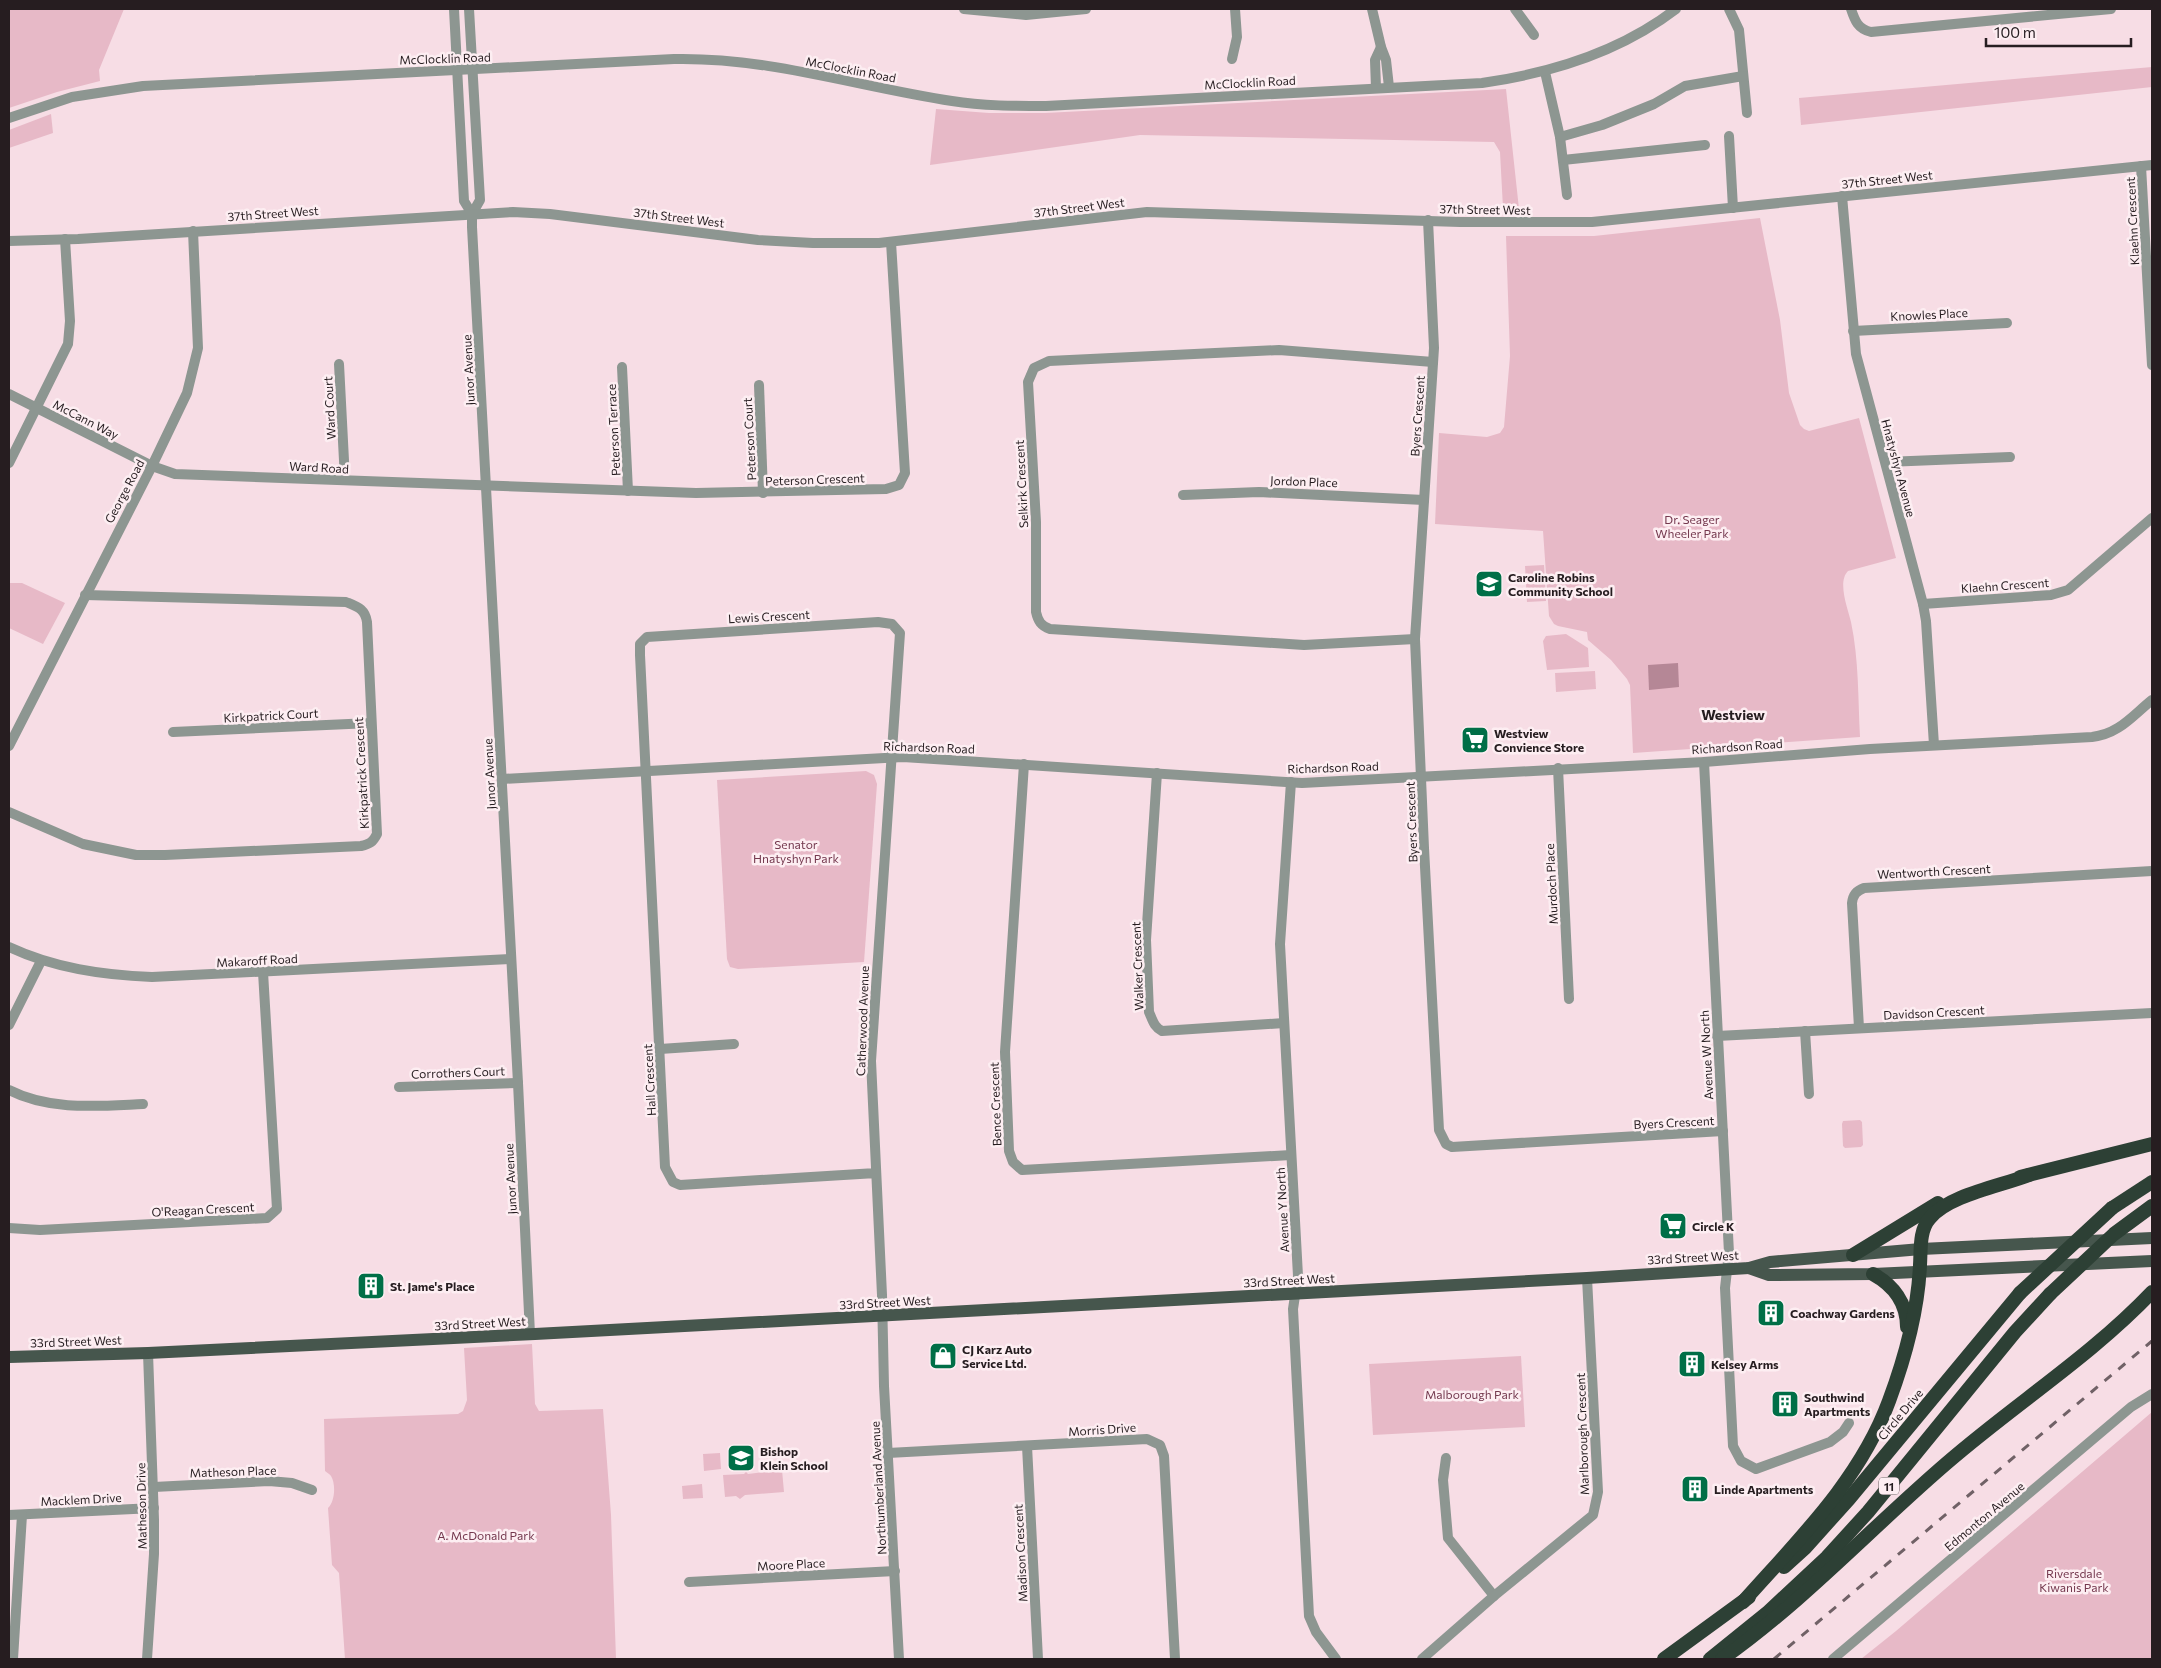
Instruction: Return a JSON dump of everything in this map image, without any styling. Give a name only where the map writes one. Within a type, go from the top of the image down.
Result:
[{"type":"highway","points":[[1853,1255],[1945,1200],[2029,1175],[2152,1144]]},
{"type":"highway","points":[[1743,1602],[1833,1499],[1852,1474],[1878,1429],[1890,1400],[1906,1348],[1920,1272],[1922,1233],[1925,1224],[1936,1212],[1960,1199],[2029,1175]]},
{"type":"highway","name":"Circle Drive","points":[[1664,1659],[1743,1602],[1805,1548],[1849,1499],[2020,1293],[2112,1208],[2152,1182]]},
{"type":"highway","name":"11","points":[[1710,1659],[1767,1613],[1827,1557],[1868,1512],[2015,1332],[2050,1294],[2114,1234],[2152,1206]]},
{"type":"highway","points":[[1873,1274],[1890,1285],[1903,1306],[1907,1323],[1906,1348]]},
{"type":"highway","points":[[2134,1312],[2152,1292]]},
{"type":"highway","points":[[1722,1659],[1762,1631],[1948,1461],[2152,1299]]},
{"type":"main road","name":"33rd Street West","points":[[13,1357],[148,1353],[530,1334],[1588,1278],[1749,1268],[1770,1262],[1921,1248],[2152,1238]]},
{"type":"main road","name":"33rd Street West","points":[[1749,1268],[1769,1275],[1873,1274],[2152,1261]]},
{"type":"street","name":"Junor Avenue","points":[[454,9],[464,201],[472,214],[530,1334]]},
{"type":"street","name":"Junor Avenue","points":[[469,9],[471,70],[480,200],[472,214]]},
{"type":"street","points":[[964,9],[1026,15],[1086,9]]},
{"type":"street","points":[[1232,59],[1238,37],[1235,9]]},
{"type":"street","points":[[1372,9],[1380,46],[1386,60],[1388,87]]},
{"type":"street","points":[[1515,9],[1534,35]]},
{"type":"street","name":"McClocklin Road","points":[[9,118],[72,97],[143,86],[674,59],[722,59],[768,65],[950,101],[1006,106],[1046,106],[1482,83],[1545,72],[1608,49],[1648,28],[1676,9]]},
{"type":"street","points":[[1729,9],[1739,30],[1747,113]]},
{"type":"street","points":[[1851,9],[1858,26],[1863,30],[1872,32],[2012,13],[2111,9]]},
{"type":"street","points":[[1376,88],[1375,60],[1380,46]]},
{"type":"street","points":[[1545,72],[1560,137],[1568,194]]},
{"type":"street","points":[[1560,137],[1602,125],[1645,107],[1686,86],[1743,76]]},
{"type":"street","points":[[1729,136],[1733,208]]},
{"type":"street","points":[[1563,160],[1705,145]]},
{"type":"street","name":"37th Street West","points":[[9,241],[472,214],[550,214],[788,242],[891,242],[1147,212],[1428,220],[1592,222],[2152,165]]},
{"type":"street","name":"Klaehn Crescent","points":[[2141,166],[2152,365]]},
{"type":"street","name":"Hnatyshyn Avenue","points":[[1842,196],[1856,354],[1880,451],[1886,462],[1926,621],[1934,745]]},
{"type":"street","name":"Byers Crescent","points":[[1428,220],[1434,339],[1416,639],[1439,1130],[1446,1144],[1452,1147],[1723,1131]]},
{"type":"street","name":"George Road","points":[[9,746],[152,466],[187,393],[196,362],[198,327],[193,231]]},
{"type":"street","points":[[9,463],[64,355],[70,333],[65,239]]},
{"type":"street","name":"Peterson Crescent","points":[[487,486],[763,493],[893,488],[902,481],[905,473],[891,242]]},
{"type":"street","name":"Knowles Place","points":[[1853,331],[2007,323]]},
{"type":"street","name":"Selkirk Crescent","points":[[1416,639],[1304,645],[1050,629],[1044,627],[1037,618],[1036,612],[1036,522],[1028,382],[1034,368],[1049,362],[1258,350],[1433,362]]},
{"type":"street","name":"Ward Court","points":[[339,364],[345,480]]},
{"type":"street","name":"Peterson Terrace","points":[[622,367],[628,491]]},
{"type":"street","name":"Peterson Court","points":[[759,385],[763,493]]},
{"type":"street","name":"McCann Way","points":[[9,394],[152,466]]},
{"type":"street","points":[[1886,462],[2010,457]]},
{"type":"street","name":"Ward Road","points":[[152,466],[175,474],[487,486]]},
{"type":"street","name":"Jordon Place","points":[[1183,495],[1273,492],[1424,500]]},
{"type":"street","name":"Klaehn Crescent","points":[[1923,604],[2051,595],[2068,590],[2077,585],[2152,518]]},
{"type":"street","name":"Kirkpatrick Crescent","points":[[9,812],[83,844],[136,855],[165,856],[369,844],[374,840],[377,827],[366,615],[362,610],[346,602],[85,595]]},
{"type":"street","name":"Lewis Crescent","points":[[645,771],[640,644],[647,637],[878,622],[892,624],[900,633],[901,641],[891,758]]},
{"type":"street","name":"Richardson Road","points":[[502,779],[891,758],[1024,764],[1291,782],[1422,776],[1704,762],[1934,745],[2101,736],[2119,729],[2152,700]]},
{"type":"street","name":"Kirkpatrick Court","points":[[173,732],[371,722]]},
{"type":"street","name":"Catherwood Avenue","points":[[882,1315],[872,1048],[891,758]]},
{"type":"street","name":"Avenue W North","points":[[1704,762],[1729,1253],[1726,1269],[1726,1324],[1733,1446],[1741,1461],[1756,1469],[1830,1442],[1843,1432],[1849,1423]]},
{"type":"street","name":"Bence Crescent","points":[[1024,764],[1005,1052],[1009,1151],[1013,1162],[1022,1170],[1291,1155]]},
{"type":"street","name":"Murdoch Place","points":[[1558,768],[1569,999]]},
{"type":"street","name":"Hall Crescent","points":[[645,771],[665,1167],[673,1182],[680,1185],[876,1173]]},
{"type":"street","name":"Walker Crescent","points":[[1157,773],[1146,940],[1150,1012],[1156,1028],[1162,1031],[1284,1023]]},
{"type":"street","name":"Avenue Y North","points":[[1291,782],[1280,928],[1298,1276],[1293,1309],[1310,1616],[1316,1632],[1336,1659]]},
{"type":"street","name":"Wentworth Crescent","points":[[1859,1028],[1852,903],[1859,890],[1864,888],[2152,871]]},
{"type":"street","name":"Makaroff Road","points":[[9,947],[41,961],[77,969],[129,976],[178,976],[511,959]]},
{"type":"street","points":[[9,1025],[41,961]]},
{"type":"street","name":"O'Reagan Crescent","points":[[9,1228],[40,1230],[268,1218],[273,1215],[277,1210],[263,972]]},
{"type":"street","name":"Davidson Crescent","points":[[1717,1036],[2152,1013]]},
{"type":"street","points":[[1805,1031],[1809,1094]]},
{"type":"street","points":[[660,1049],[734,1044]]},
{"type":"street","name":"Corrothers Court","points":[[399,1087],[518,1083]]},
{"type":"street","points":[[9,1090],[26,1097],[62,1106],[143,1104]]},
{"type":"street","name":"Marlborough Crescent","points":[[1422,1659],[1494,1596],[1593,1515],[1598,1492],[1588,1278]]},
{"type":"street","name":"Northumberland Avenue","points":[[882,1315],[899,1659]]},
{"type":"street","name":"Matheson Drive","points":[[147,1659],[154,1554],[154,1487],[148,1353]]},
{"type":"street","name":"Edmonton Avenue","points":[[1834,1659],[2132,1407],[2152,1394]]},
{"type":"street","name":"Morris Drive","points":[[888,1453],[1147,1439],[1160,1445],[1164,1456],[1175,1659]]},
{"type":"street","name":"Madison Crescent","points":[[1027,1446],[1038,1659]]},
{"type":"street","points":[[1446,1458],[1443,1480],[1448,1538],[1494,1596]]},
{"type":"street","name":"Matheson Place","points":[[154,1487],[269,1481],[292,1483],[312,1490]]},
{"type":"street","name":"Macklem Drive","points":[[9,1515],[154,1508]]},
{"type":"street","points":[[13,1659],[22,1514]]},
{"type":"street","name":"Moore Place","points":[[689,1582],[895,1571]]},
{"type":"green space","points":[[9,9],[124,9],[99,70],[100,81],[57,92],[9,108]]},
{"type":"green space","points":[[2152,67],[2152,87],[1801,125],[1799,98]]},
{"type":"green space","points":[[1506,89],[1519,209],[1503,208],[1500,152],[1494,142],[1140,135],[930,165],[936,109],[989,113],[1045,113]]},
{"type":"green space","points":[[51,114],[53,133],[9,148],[9,130]]},
{"type":"green space","name":"Dr. Seager Wheeler Park","points":[[1760,218],[1780,320],[1789,393],[1800,425],[1809,431],[1859,418],[1896,558],[1848,571],[1843,582],[1844,596],[1856,651],[1860,737],[1633,753],[1630,685],[1627,679],[1611,660],[1588,640],[1587,632],[1558,626],[1554,624],[1549,616],[1543,531],[1435,524],[1439,433],[1487,437],[1500,433],[1504,427],[1510,356],[1506,236],[1594,236]]},
{"type":"green space","points":[[1544,565],[1546,601],[1527,602],[1525,566]]},
{"type":"green space","points":[[9,583],[22,583],[65,603],[43,644],[9,628]]},
{"type":"green space","points":[[1566,634],[1588,648],[1589,667],[1547,670],[1543,641],[1546,636]]},
{"type":"green space","points":[[1595,671],[1596,689],[1556,692],[1555,673]]},
{"type":"green space","name":"Senator Hnatyshyn Park","points":[[866,771],[874,775],[877,784],[864,962],[738,969],[730,967],[727,959],[717,780]]},
{"type":"green space","points":[[1860,1120],[1862,1122],[1863,1145],[1861,1147],[1845,1148],[1843,1146],[1843,1121]]},
{"type":"green space","name":"A. McDonald Park","points":[[532,1344],[535,1404],[539,1411],[603,1409],[611,1515],[616,1659],[345,1659],[339,1573],[332,1565],[328,1508],[332,1502],[334,1488],[333,1479],[325,1471],[324,1419],[458,1414],[463,1411],[467,1400],[464,1348]]},
{"type":"green space","name":"Malborough Park","points":[[1521,1356],[1525,1427],[1373,1435],[1369,1364]]},
{"type":"green space","name":"Riversdale Kiwanis Park","points":[[2152,1412],[2152,1659],[1861,1659],[1896,1631]]},
{"type":"green space","points":[[720,1453],[721,1469],[704,1471],[703,1454]]},
{"type":"green space","points":[[782,1470],[784,1492],[745,1495],[740,1499],[736,1496],[725,1497],[723,1475]]},
{"type":"green space","points":[[702,1484],[703,1498],[683,1499],[682,1486]]},
{"type":"shaded area","points":[[1678,663],[1679,687],[1649,690],[1648,665]]},
{"type":"railway","points":[[1774,1659],[2152,1341]]},
{"type":"place","name":"Caroline Robins Community School","points":[[1489,584]]},
{"type":"place","name":"Westview Convience Store","points":[[1475,740]]},
{"type":"place","name":"Circle K","points":[[1673,1226]]},
{"type":"place","name":"St. Jame's Place","points":[[371,1286]]},
{"type":"place","name":"Coachway Gardens","points":[[1771,1313]]},
{"type":"place","name":"CJ Karz Auto Service Ltd.","points":[[943,1356]]},
{"type":"place","name":"Kelsey Arms","points":[[1692,1364]]},
{"type":"place","name":"Southwind Apartments","points":[[1785,1404]]},
{"type":"place","name":"Bishop Klein School","points":[[741,1458]]},
{"type":"place","name":"Linde Apartments","points":[[1695,1489]]},
{"type":"district","name":"Westview","points":[[1733,714]]}]
